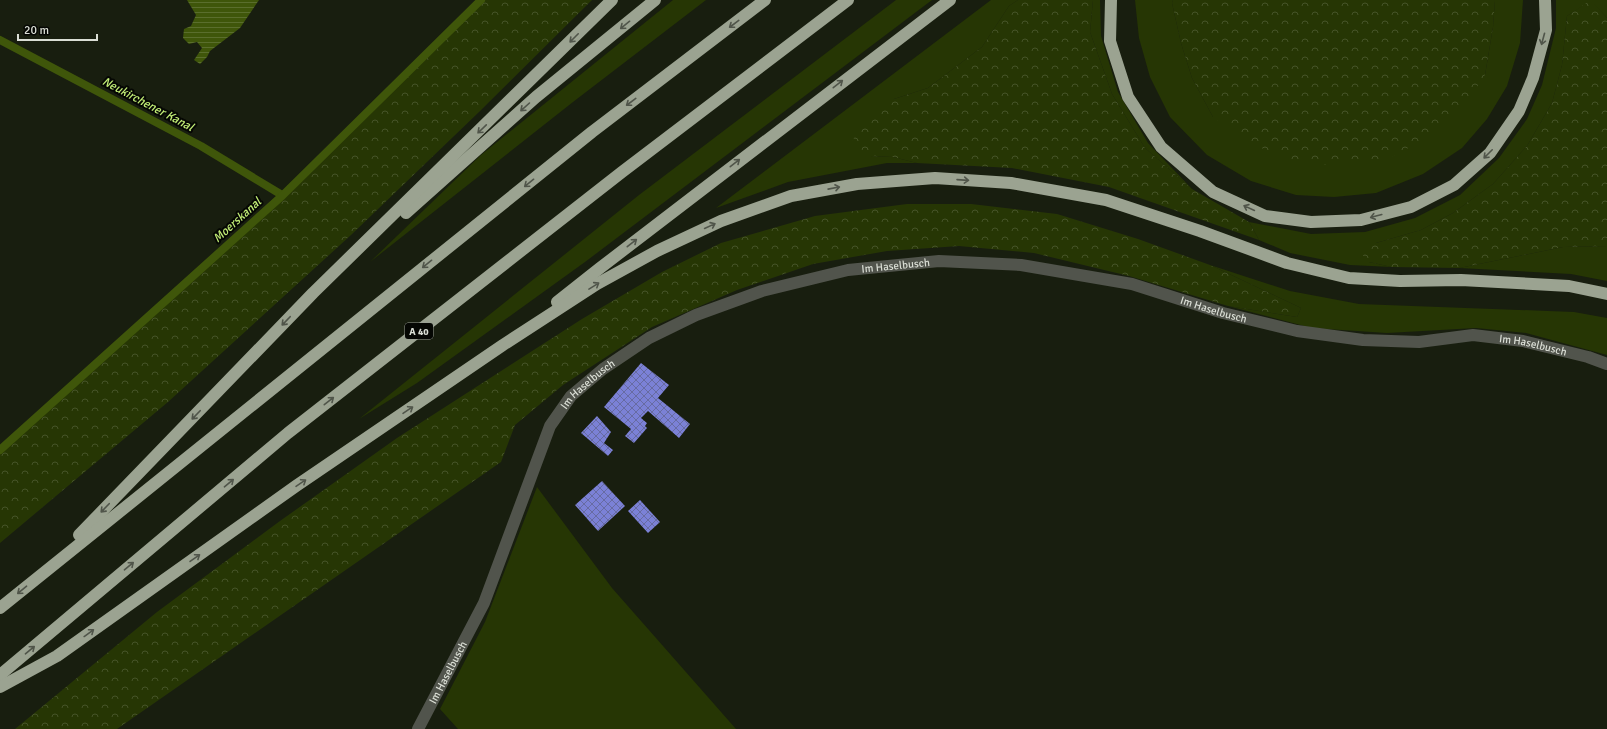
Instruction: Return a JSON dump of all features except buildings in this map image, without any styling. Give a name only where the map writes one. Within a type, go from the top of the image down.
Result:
[{"type":"highway","points":[[43,572],[313,293],[612,0]]},
{"type":"highway","points":[[313,293],[426,196],[536,97],[655,0]]},
{"type":"highway","points":[[0,608],[592,132],[765,0]]},
{"type":"highway","name":"A 40","points":[[0,675],[288,433],[628,168],[848,0]]},
{"type":"highway","points":[[503,345],[600,268],[950,0]]},
{"type":"highway","points":[[1111,0],[1110,41],[1128,97],[1161,147],[1213,192],[1265,216],[1311,222],[1361,220],[1411,207],[1454,185],[1490,153],[1519,111],[1533,78],[1546,30],[1546,0]]},
{"type":"highway","points":[[0,688],[57,656],[296,486],[503,345],[597,284],[657,251],[722,221],[791,196],[856,184],[935,178],[1010,183],[1106,200],[1200,231],[1287,263],[1349,278],[1400,281],[1461,280],[1562,286],[1607,294]]},
{"type":"street","name":"Im Haselbusch","points":[[418,729],[484,603],[550,426],[571,396],[603,369],[649,338],[696,315],[762,291],[848,270],[901,264],[939,261],[1021,264],[1132,284],[1223,313],[1297,331],[1363,340],[1419,342],[1473,335],[1523,341],[1588,357],[1607,364]]},
{"type":"green space","points":[[476,0],[592,0],[479,112],[351,235],[168,402],[0,543],[0,450],[359,121]]},
{"type":"green space","points":[[673,0],[706,0],[573,102],[370,262],[481,155]]},
{"type":"green space","points":[[896,0],[932,0],[585,262],[417,383],[359,419],[639,195]]},
{"type":"green space","points":[[991,0],[1018,0],[1009,6],[982,47],[928,88],[894,99],[871,156],[893,157],[917,163],[887,163],[788,182],[716,208]]},
{"type":"green space","points":[[1018,0],[1093,0],[1090,32],[1112,94],[1145,148],[1192,189],[1249,222],[1259,240],[1109,187],[1012,168],[917,163],[893,157],[871,156],[852,143],[862,118],[894,99],[928,88],[982,47],[1009,6]]},
{"type":"green space","points":[[1093,0],[1100,0],[1101,36],[1118,92],[1148,143],[1192,189],[1145,148],[1112,94],[1090,32]]},
{"type":"green space","points":[[1135,0],[1173,0],[1172,3],[1181,43],[1192,78],[1213,117],[1485,75],[1493,27],[1495,0],[1523,0],[1520,43],[1507,86],[1487,119],[1462,148],[1423,174],[1376,193],[1334,197],[1296,195],[1251,181],[1207,155],[1170,117],[1150,77],[1139,38]]},
{"type":"green space","points":[[1173,0],[1495,0],[1493,27],[1485,75],[1459,113],[1426,139],[1383,161],[1328,165],[1295,163],[1250,143],[1213,117],[1192,78],[1181,43],[1172,3]]},
{"type":"green space","points":[[1556,0],[1607,0],[1607,18],[1591,1],[1567,16],[1562,65],[1552,103],[1527,146],[1493,184],[1453,213],[1421,230],[1376,243],[1369,262],[1392,267],[1350,265],[1290,253],[1259,240],[1249,222],[1311,234],[1365,232],[1415,218],[1460,195],[1499,158],[1527,119],[1542,85],[1556,28]]},
{"type":"green space","points":[[1591,0],[1607,18],[1607,246],[1563,247],[1459,268],[1392,267],[1369,262],[1360,252],[1376,243],[1421,230],[1453,213],[1493,184],[1527,146],[1552,103],[1562,65],[1567,16]]},
{"type":"green space","points":[[907,204],[971,204],[1057,214],[1138,239],[1210,265],[1301,308],[1297,317],[1228,306],[1129,276],[1034,253],[959,246],[887,251],[813,264],[737,290],[652,327],[563,385],[515,425],[501,462],[117,729],[15,729],[157,612],[280,521],[397,438],[582,319],[662,272],[721,243],[815,216]]},
{"type":"green space","points":[[1607,246],[1607,281],[1571,274],[1459,268],[1563,247]]},
{"type":"green space","points":[[1210,265],[1290,291],[1359,304],[1574,312],[1607,318],[1607,355],[1526,333],[1476,328],[1387,333],[1312,328],[1228,306],[1297,317],[1301,308]]},
{"type":"green space","points":[[537,487],[612,588],[736,729],[458,729],[440,709],[485,622]]},
{"type":"shaded area","points":[[187,0],[259,0],[240,28],[210,51],[207,57],[200,64],[194,60],[202,48],[197,42],[189,44],[183,38],[184,29],[191,26],[196,15]]},
{"type":"waterway","name":"Moerskanal","points":[[0,450],[282,196],[481,0]]},
{"type":"waterway","name":"Neukirchener Kanal","points":[[0,40],[201,146],[282,195]]}]
